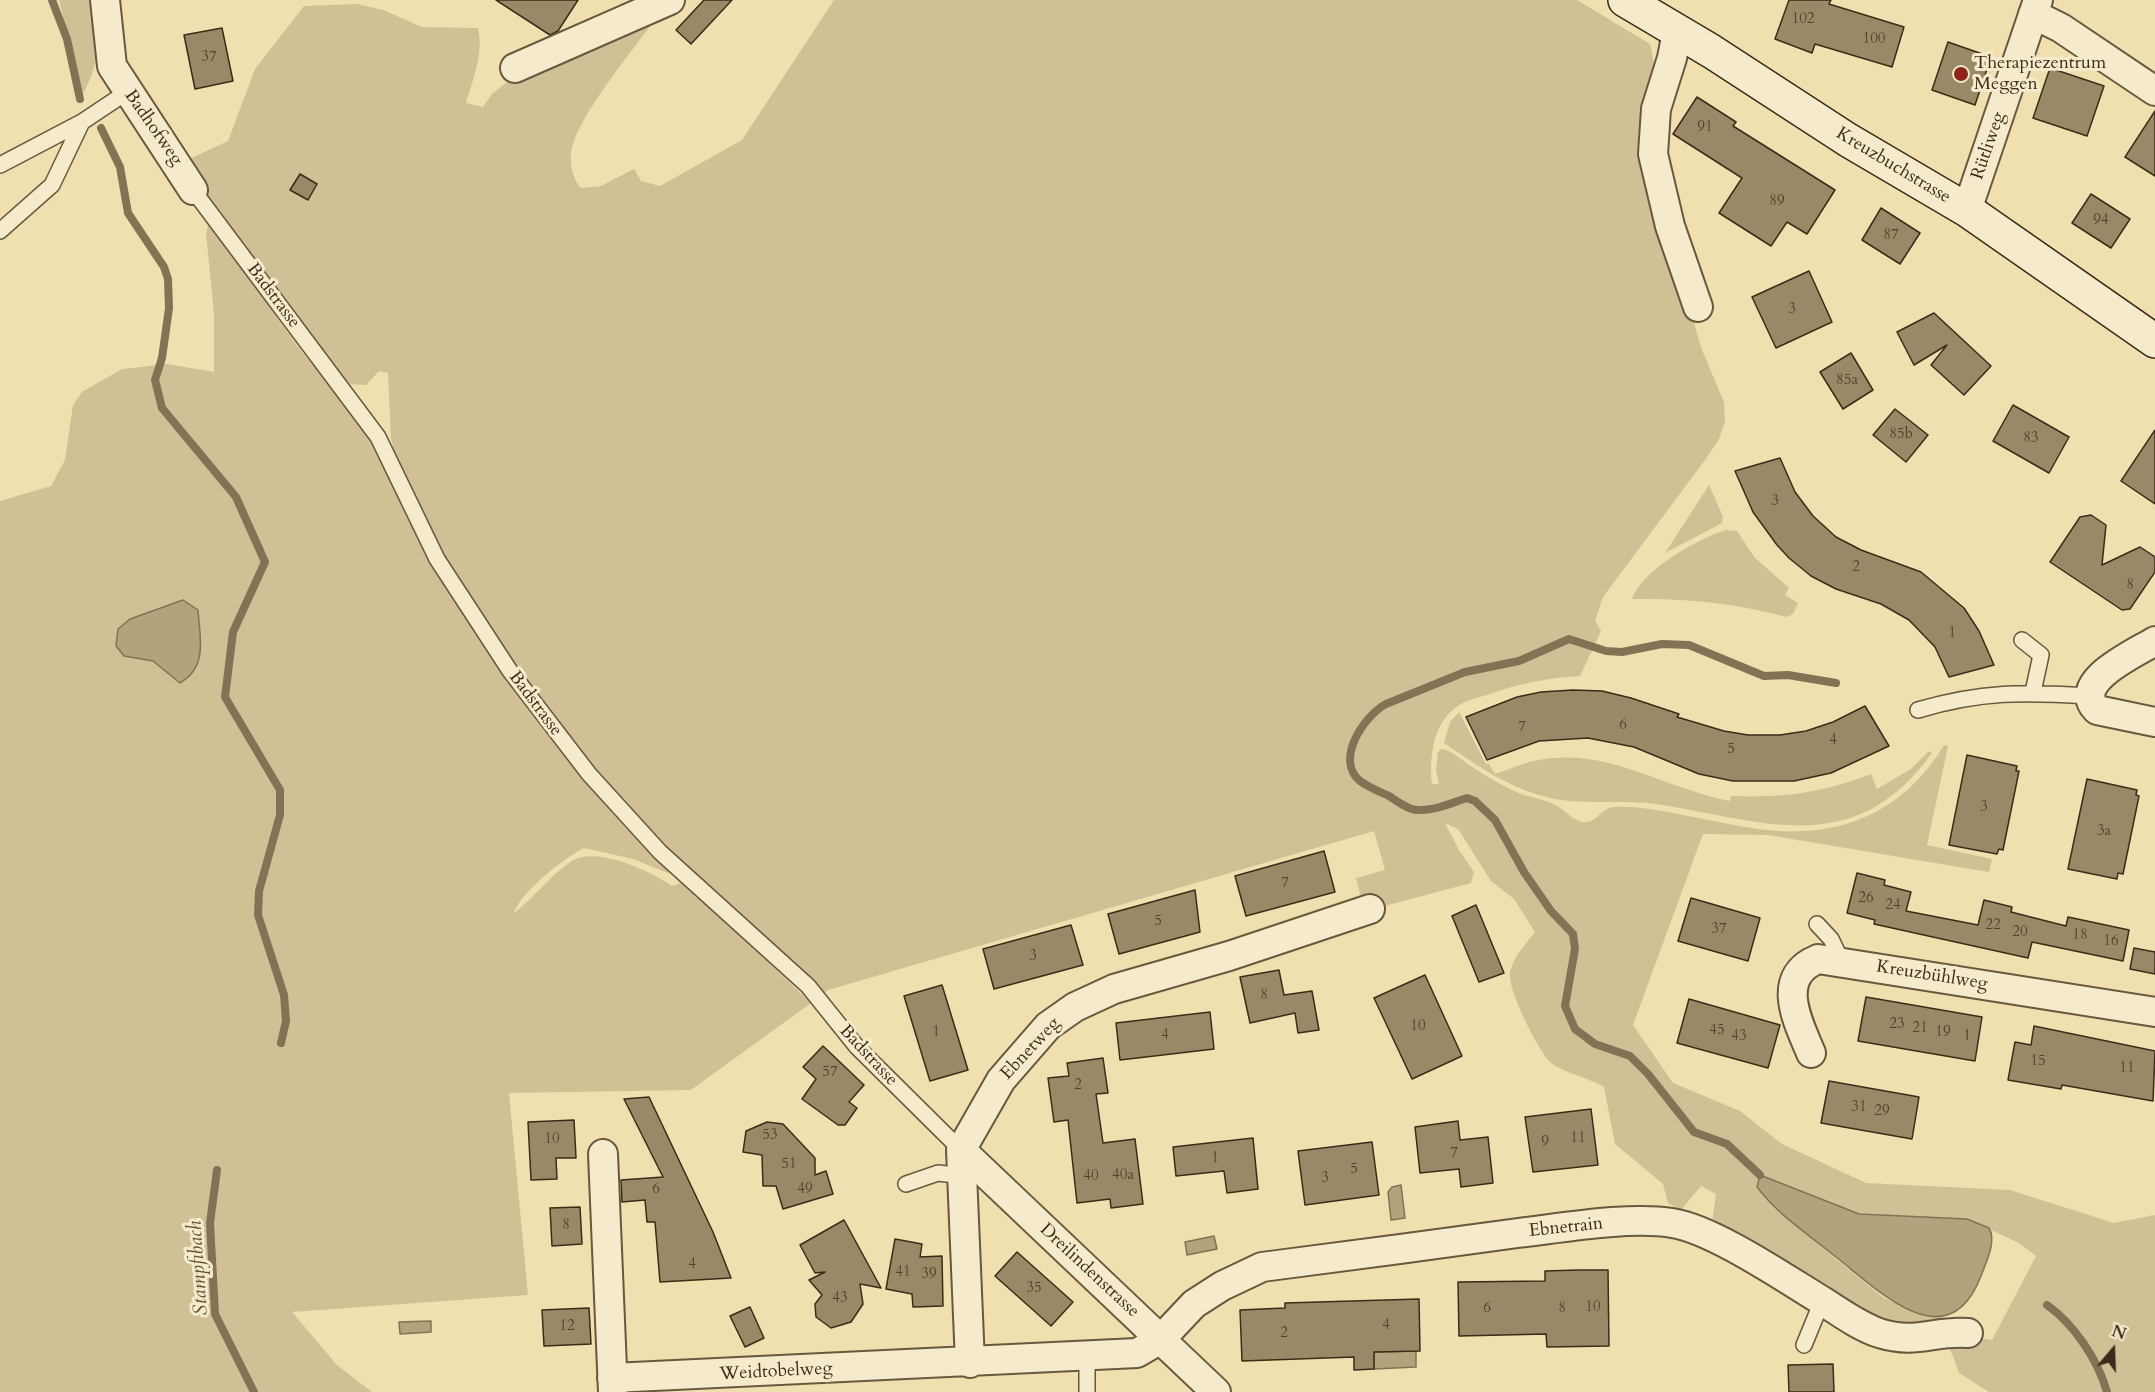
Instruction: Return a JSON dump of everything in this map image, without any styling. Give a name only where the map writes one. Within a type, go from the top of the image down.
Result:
[{"type":"street","name":"Badhofweg","points":[[105,0],[112,66],[127,92],[154,128],[194,190]]},
{"type":"street","points":[[514,68],[670,0]]},
{"type":"street","name":"Kreuzbuchstrasse","points":[[1625,0],[1711,51],[1848,140],[1967,210],[2155,341]]},
{"type":"street","points":[[2036,7],[2061,28],[2155,91]]},
{"type":"street","name":"Rütliweg","points":[[1967,210],[2036,7]]},
{"type":"street","points":[[1677,32],[1672,58],[1656,109],[1653,154],[1670,226],[1698,307]]},
{"type":"street","points":[[2155,641],[2107,670],[2093,684],[2090,696],[2090,703],[2097,710],[2155,722]]},
{"type":"street","name":"Ebnetweg","points":[[963,1163],[1001,1080],[1048,1026],[1075,1007],[1114,988],[1229,956],[1371,909]]},
{"type":"street","name":"Kreuzbühlweg","points":[[1811,1053],[1795,1013],[1791,993],[1799,972],[1818,959],[2155,1012]]},
{"type":"street","name":"Weidtobelweg","points":[[603,1154],[612,1385],[1137,1353],[1161,1340]]},
{"type":"street","points":[[963,1163],[970,1363]]},
{"type":"street","name":"Dreilindenstrasse","points":[[963,1163],[1216,1392]]},
{"type":"street","name":"Ebnetrain","points":[[1161,1340],[1194,1304],[1222,1286],[1262,1267],[1579,1226],[1648,1222],[1672,1222],[1695,1229],[1853,1321],[1896,1337],[1916,1339],[1953,1332],[1968,1333]]},
{"type":"lane","points":[[0,165],[82,122],[127,92]]},
{"type":"lane","points":[[0,231],[52,185],[82,122]]},
{"type":"lane","name":"Badstrasse","points":[[194,190],[378,437],[437,559],[510,671],[589,774],[660,852],[808,986],[856,1047],[963,1163]]},
{"type":"lane","points":[[2022,640],[2041,655],[2033,692]]},
{"type":"lane","points":[[1918,710],[1981,695],[2033,692],[2090,696]]},
{"type":"lane","points":[[1816,924],[1831,939],[1842,962]]},
{"type":"lane","points":[[906,1185],[963,1163]]},
{"type":"lane","points":[[1804,1345],[1822,1301]]},
{"type":"lane","points":[[1086,1356],[1087,1392]]},
{"type":"shaded area","points":[[59,0],[92,0],[97,38],[96,60],[82,95]]},
{"type":"shaded area","points":[[834,0],[1577,0],[1650,44],[1658,83],[1657,199],[1702,350],[1724,402],[1725,422],[1719,439],[1705,460],[1603,597],[1595,621],[1601,631],[1580,676],[1523,684],[1459,705],[1450,712],[1438,730],[1432,751],[1432,784],[1439,784],[1436,770],[1438,752],[1442,749],[1451,752],[1478,771],[1507,787],[1551,803],[1582,822],[1594,820],[1609,808],[1632,807],[1758,829],[1815,830],[1865,817],[1888,805],[1909,789],[1944,745],[1948,746],[1927,845],[1992,859],[1989,872],[1768,835],[1703,834],[1633,1025],[1673,1083],[1740,1111],[1782,1144],[1866,1183],[2010,1190],[2114,1223],[2155,1215],[2155,1392],[1989,1392],[1959,1373],[1948,1343],[1964,1336],[1992,1340],[2036,1256],[2019,1243],[1967,1219],[1859,1214],[1760,1176],[1774,1208],[1884,1298],[1923,1315],[1943,1317],[1941,1327],[1919,1331],[1859,1314],[1861,1308],[1712,1222],[1716,1194],[1701,1186],[1681,1210],[1668,1203],[1663,1184],[1615,1144],[1604,1087],[1554,1065],[1537,1044],[1518,1004],[1510,980],[1510,972],[1517,956],[1535,932],[1514,899],[1491,881],[1458,829],[1445,823],[1474,872],[1471,883],[1385,906],[1382,901],[1371,904],[1361,897],[1356,878],[1385,870],[1374,831],[828,990],[820,996],[680,866],[608,789],[556,724],[458,586],[398,465],[391,439],[388,373],[379,371],[366,385],[346,384],[308,340],[183,162],[228,141],[255,69],[304,6],[357,4],[383,10],[422,27],[478,28],[479,56],[466,103],[483,107],[492,94],[512,78],[656,18],[594,104],[575,140],[571,159],[574,176],[581,188],[601,186],[634,169],[641,181],[660,186],[742,140]]},
{"type":"shaded area","points":[[209,223],[299,348],[359,422],[438,571],[528,704],[565,755],[605,803],[647,849],[670,870],[668,873],[633,859],[584,848],[543,877],[525,895],[513,914],[572,861],[595,856],[623,862],[672,886],[683,882],[811,1003],[691,1090],[509,1093],[528,1295],[292,1312],[337,1365],[372,1392],[0,1392],[0,501],[51,486],[65,460],[73,405],[82,392],[122,369],[167,364],[214,372],[214,314],[206,233]]},
{"type":"shaded area","points":[[1709,485],[1723,517],[1722,523],[1665,553]]},
{"type":"shaded area","points":[[1726,530],[1737,531],[1755,558],[1789,588],[1785,595],[1798,603],[1793,614],[1787,617],[1729,605],[1671,599],[1632,599],[1638,588],[1658,567],[1700,540]]},
{"type":"shaded area","points":[[183,600],[198,610],[201,641],[199,660],[195,669],[180,683],[153,661],[124,656],[116,646],[118,629],[130,619]]},
{"type":"shaded area","points":[[1459,712],[1486,764],[1488,763],[1495,774],[1539,760],[1589,759],[1613,764],[1682,788],[1730,801],[1731,796],[1786,795],[1819,790],[1871,774],[1877,789],[1911,769],[1929,751],[1932,753],[1902,787],[1871,809],[1839,821],[1806,825],[1771,824],[1656,804],[1561,800],[1530,792],[1485,770],[1444,743],[1450,722]]},
{"type":"shaded area","points":[[1760,1175],[1859,1214],[1967,1219],[1989,1228],[1991,1245],[1981,1276],[1967,1301],[1950,1314],[1932,1316],[1912,1311],[1872,1286],[1784,1216],[1757,1187]]},
{"type":"shaded area","points":[[1401,1185],[1405,1218],[1391,1220],[1388,1192],[1392,1187]]},
{"type":"shaded area","points":[[1214,1236],[1217,1249],[1187,1255],[1185,1242]]},
{"type":"shaded area","points":[[431,1321],[431,1332],[400,1334],[399,1322]]},
{"type":"shaded area","points":[[1416,1351],[1416,1367],[1374,1369],[1374,1352]]},
{"type":"building","points":[[496,0],[578,0],[558,31],[550,35]]},
{"type":"building","points":[[704,0],[732,0],[691,44],[676,30]]},
{"type":"building","points":[[1789,0],[1831,0],[1829,4],[1904,27],[1892,67],[1815,44],[1812,53],[1775,39]]},
{"type":"building","points":[[222,28],[233,81],[195,89],[184,35]]},
{"type":"building","name":"Therapiezentrum Meggen","points":[[1948,42],[1991,57],[1975,105],[1932,90]]},
{"type":"building","points":[[2050,68],[2104,86],[2087,136],[2033,118]]},
{"type":"building","points":[[1697,97],[1736,122],[1733,126],[1835,190],[1807,234],[1787,222],[1771,246],[1719,213],[1742,178],[1673,134]]},
{"type":"building","points":[[2155,111],[2155,176],[2125,157]]},
{"type":"building","points":[[300,174],[317,184],[308,200],[290,190]]},
{"type":"building","points":[[2091,194],[2130,219],[2111,248],[2072,223]]},
{"type":"building","points":[[1881,208],[1920,233],[1900,264],[1862,240]]},
{"type":"building","points":[[1809,271],[1832,322],[1776,348],[1752,297]]},
{"type":"building","points":[[1934,313],[1991,366],[1964,395],[1931,365],[1947,345],[1914,365],[1897,332]]},
{"type":"building","points":[[1851,353],[1873,390],[1843,409],[1820,372]]},
{"type":"building","points":[[2013,405],[2069,437],[2049,473],[1993,441]]},
{"type":"building","points":[[1895,409],[1928,435],[1906,462],[1873,435]]},
{"type":"building","points":[[2155,430],[2155,504],[2121,481]]},
{"type":"building","points":[[1780,458],[1795,492],[1813,516],[1836,537],[1861,550],[1921,572],[1964,608],[1979,631],[1994,665],[1949,677],[1935,647],[1909,620],[1881,604],[1836,589],[1811,576],[1789,558],[1753,512],[1735,471]]},
{"type":"building","points":[[2091,515],[2106,525],[2102,565],[2140,547],[2155,557],[2155,572],[2130,609],[2122,610],[2050,562],[2080,517]]},
{"type":"building","points":[[1602,691],[1631,698],[1679,714],[1677,717],[1724,731],[1748,735],[1780,735],[1806,731],[1833,722],[1865,706],[1889,746],[1831,773],[1794,781],[1733,781],[1699,774],[1634,747],[1588,738],[1539,741],[1487,760],[1466,717],[1517,697],[1541,692]]},
{"type":"building","points":[[1967,755],[2017,766],[2016,771],[2019,771],[2003,850],[1999,849],[1997,854],[1949,845]]},
{"type":"building","points":[[2087,779],[2137,790],[2136,795],[2139,796],[2123,874],[2118,873],[2117,879],[2068,869]]},
{"type":"building","points":[[1324,851],[1335,892],[1246,916],[1235,876]]},
{"type":"building","points":[[1857,873],[1885,880],[1884,885],[1911,892],[1906,911],[1978,925],[1984,900],[2012,907],[2011,912],[2066,926],[2068,917],[2129,930],[2123,961],[2032,942],[2028,958],[1874,924],[1875,920],[1847,913]]},
{"type":"building","points":[[1195,890],[1200,932],[1119,954],[1108,914]]},
{"type":"building","points":[[1691,898],[1760,918],[1748,961],[1678,941]]},
{"type":"building","points":[[1476,905],[1504,973],[1479,982],[1452,916]]},
{"type":"building","points":[[1071,925],[1083,965],[994,989],[983,949]]},
{"type":"building","points":[[2134,948],[2155,952],[2155,974],[2130,969]]},
{"type":"building","points":[[1279,970],[1284,995],[1312,991],[1319,1030],[1298,1033],[1295,1013],[1250,1023],[1240,977]]},
{"type":"building","points":[[1425,975],[1462,1056],[1412,1079],[1374,998]]},
{"type":"building","points":[[942,985],[968,1070],[930,1081],[904,996]]},
{"type":"building","points":[[1866,997],[1982,1017],[1975,1061],[1858,1041]]},
{"type":"building","points":[[1689,999],[1780,1025],[1768,1068],[1677,1043]]},
{"type":"building","points":[[1210,1012],[1214,1049],[1120,1060],[1116,1023]]},
{"type":"building","points":[[2034,1026],[2155,1051],[2153,1101],[2062,1085],[2061,1089],[2008,1080],[2015,1042],[2031,1045]]},
{"type":"building","points":[[823,1046],[864,1085],[849,1102],[857,1108],[845,1125],[838,1125],[802,1099],[816,1079],[803,1067]]},
{"type":"building","points":[[1103,1058],[1108,1093],[1096,1094],[1103,1143],[1135,1139],[1143,1204],[1111,1208],[1110,1199],[1077,1203],[1068,1120],[1054,1122],[1048,1078],[1069,1076],[1067,1063]]},
{"type":"building","points":[[1829,1081],[1919,1097],[1912,1139],[1821,1123]]},
{"type":"building","points":[[649,1097],[713,1232],[731,1278],[660,1282],[655,1222],[647,1222],[645,1200],[622,1202],[621,1180],[663,1177],[624,1099]]},
{"type":"building","points":[[1591,1109],[1598,1165],[1533,1172],[1525,1117]]},
{"type":"building","points":[[574,1120],[576,1158],[556,1158],[557,1179],[531,1180],[528,1122]]},
{"type":"building","points":[[1458,1121],[1460,1140],[1488,1137],[1493,1183],[1461,1187],[1459,1169],[1420,1173],[1415,1127]]},
{"type":"building","points":[[767,1122],[783,1124],[815,1158],[815,1175],[826,1171],[833,1194],[783,1209],[776,1186],[763,1186],[762,1155],[743,1152],[746,1131]]},
{"type":"building","points":[[1253,1138],[1258,1189],[1227,1193],[1224,1171],[1176,1176],[1173,1147]]},
{"type":"building","points":[[1372,1142],[1379,1195],[1305,1205],[1298,1151]]},
{"type":"building","points":[[580,1207],[582,1244],[552,1246],[550,1208]]},
{"type":"building","points":[[844,1220],[881,1288],[860,1284],[863,1304],[851,1322],[831,1328],[816,1317],[815,1304],[822,1295],[809,1280],[825,1272],[815,1273],[800,1245]]},
{"type":"building","points":[[895,1239],[922,1244],[920,1257],[942,1256],[943,1306],[913,1307],[912,1294],[886,1289]]},
{"type":"building","points":[[1017,1252],[1073,1302],[1051,1326],[995,1276]]},
{"type":"building","points":[[1608,1270],[1609,1346],[1547,1347],[1546,1334],[1459,1336],[1458,1282],[1545,1281],[1545,1271]]},
{"type":"building","points":[[1419,1299],[1420,1351],[1374,1352],[1374,1369],[1354,1370],[1354,1357],[1242,1361],[1240,1310],[1285,1308],[1285,1303]]},
{"type":"building","points":[[750,1307],[764,1338],[745,1347],[730,1316]]},
{"type":"building","points":[[589,1308],[591,1344],[544,1346],[542,1310]]},
{"type":"building","points":[[1833,1364],[1834,1392],[1789,1392],[1788,1365]]},
{"type":"waterway","points":[[52,0],[67,39],[80,99]]},
{"type":"waterway","points":[[101,128],[120,167],[128,213],[164,267],[168,279],[169,308],[162,358],[155,380],[162,408],[236,497],[265,562],[233,632],[225,697],[280,790],[280,815],[259,891],[258,915],[284,995],[286,1021],[281,1043]]},
{"type":"waterway","points":[[1760,1175],[1727,1144],[1694,1132],[1648,1074],[1630,1056],[1595,1044],[1575,1029],[1565,1006],[1575,949],[1573,934],[1551,911],[1524,872],[1495,820],[1475,801],[1467,798],[1430,809],[1414,810],[1407,807],[1360,781],[1353,772],[1350,761],[1351,750],[1362,727],[1386,704],[1465,672],[1519,661],[1569,639],[1606,651],[1622,652],[1662,644],[1689,645],[1764,676],[1788,675],[1836,683]]},
{"type":"waterway","name":"Stampfibach","points":[[217,1170],[210,1223],[215,1314],[254,1392]]},
{"type":"waterway","points":[[2047,1305],[2066,1322],[2084,1344],[2098,1368],[2107,1392]]},
{"type":"place","name":"Therapiezentrum Meggen","points":[[1961,74]]}]
